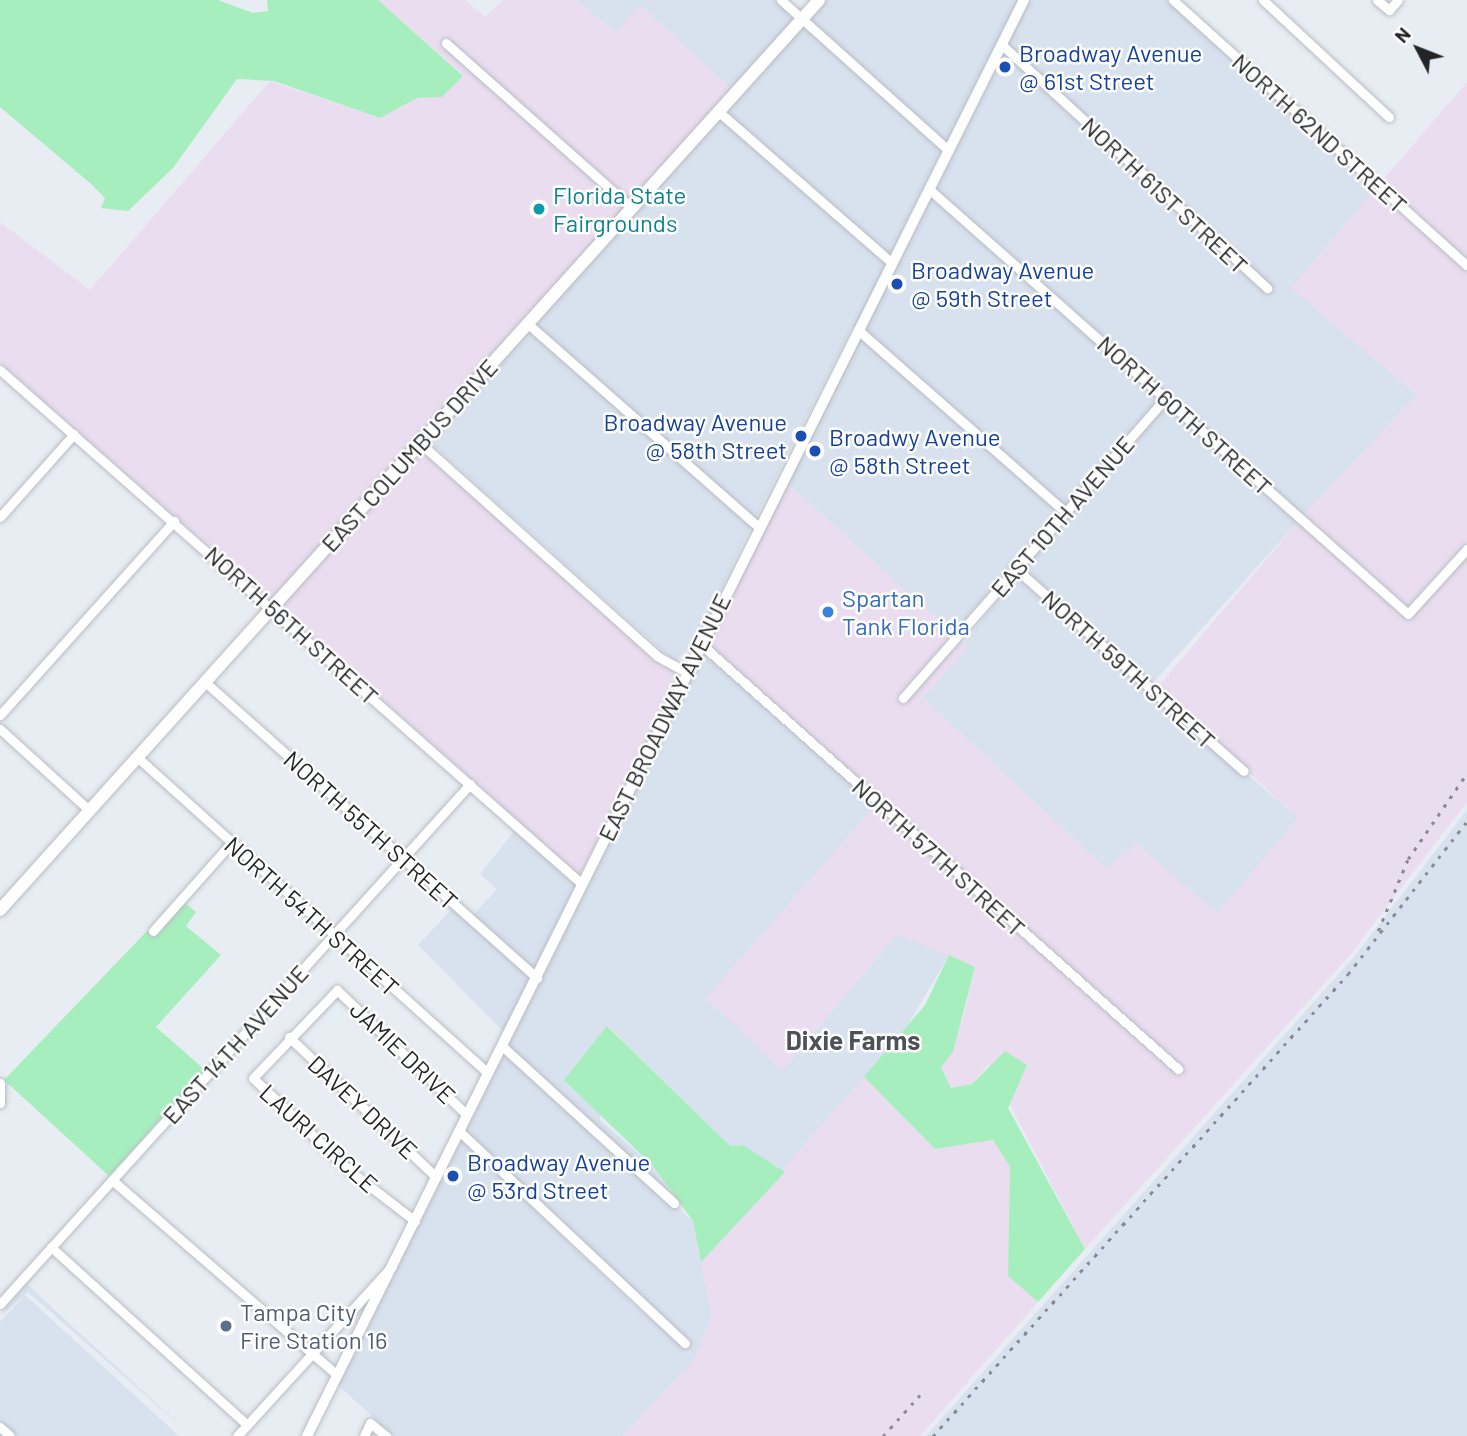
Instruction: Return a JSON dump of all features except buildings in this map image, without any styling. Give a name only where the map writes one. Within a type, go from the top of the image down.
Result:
[{"type":"main road","name":"EAST COLUMBUS DRIVE","points":[[0,910],[819,0]]},
{"type":"street","points":[[781,0],[948,150]]},
{"type":"street","name":"EAST BROADWAY AVENUE","points":[[307,1436],[537,978],[757,526],[1024,0]]},
{"type":"street","name":"NORTH 62ND STREET","points":[[1173,0],[1467,267]]},
{"type":"street","points":[[1263,0],[1389,117]]},
{"type":"street","points":[[1377,0],[1389,10],[1398,0]]},
{"type":"street","points":[[446,43],[632,208]]},
{"type":"street","name":"NORTH 61ST STREET","points":[[1002,45],[1267,288]]},
{"type":"street","points":[[719,112],[891,262]]},
{"type":"street","name":"NORTH 60TH STREET","points":[[929,189],[1408,614],[1467,548]]},
{"type":"street","points":[[527,323],[757,526]]},
{"type":"street","points":[[858,330],[1063,510]]},
{"type":"street","name":"NORTH 56TH STREET","points":[[0,370],[272,607],[582,884]]},
{"type":"street","name":"EAST 10TH AVENUE","points":[[903,698],[1063,510],[1166,398]]},
{"type":"street","points":[[0,517],[74,434]]},
{"type":"street","points":[[419,443],[657,656],[686,672]]},
{"type":"street","points":[[0,715],[174,521]]},
{"type":"street","name":"NORTH 59TH STREET","points":[[1014,567],[1244,771]]},
{"type":"street","name":"NORTH 57TH STREET","points":[[701,644],[1178,1069]]},
{"type":"street","name":"NORTH 55TH STREET","points":[[205,682],[537,978]]},
{"type":"street","points":[[0,729],[89,810]]},
{"type":"street","name":"NORTH 54TH STREET","points":[[137,757],[488,1073]]},
{"type":"street","name":"EAST 14TH AVENUE","points":[[0,1304],[470,784]]},
{"type":"street","points":[[153,931],[231,843]]},
{"type":"street","name":"LAURI CIRCLE","points":[[338,990],[289,1037],[253,1078],[350,1171],[415,1221]]},
{"type":"street","name":"JAMIE DRIVE","points":[[338,990],[467,1115]]},
{"type":"street","name":"DAVEY DRIVE","points":[[289,1037],[436,1177]]},
{"type":"street","points":[[502,1046],[674,1203]]},
{"type":"street","points":[[0,1103],[2,1087]]},
{"type":"street","points":[[459,1131],[685,1343]]},
{"type":"street","points":[[112,1180],[308,1356],[337,1375]]},
{"type":"street","points":[[51,1247],[247,1425]]},
{"type":"street","points":[[237,1436],[393,1265]]},
{"type":"street","points":[[364,1436],[370,1423],[386,1436]]},
{"type":"street","points":[[0,1427],[10,1436]]},
{"type":"shaded area","points":[[378,0],[465,0],[485,17],[503,0],[576,0],[614,33],[640,5],[732,90],[631,201],[445,37],[440,44],[625,208],[272,600],[0,364],[0,222],[90,290],[270,81],[380,118],[417,98],[442,97],[463,75]]},
{"type":"shaded area","points":[[576,0],[774,0],[795,18],[732,90],[640,6],[615,33]]},
{"type":"shaded area","points":[[826,0],[1019,0],[946,143],[809,18]]},
{"type":"shaded area","points":[[1030,0],[1166,0],[1375,189],[1292,288],[1417,395],[1304,515],[935,189],[1004,53],[1267,295],[1273,289],[1008,44]]},
{"type":"shaded area","points":[[803,25],[942,151],[889,255],[726,112]]},
{"type":"shaded area","points":[[1467,82],[1467,260],[1381,182]]},
{"type":"shaded area","points":[[720,119],[885,263],[755,519],[534,323]]},
{"type":"shaded area","points":[[1375,189],[1467,273],[1467,541],[1407,607],[1304,515],[1417,395],[1291,288]]},
{"type":"shaded area","points":[[930,197],[1160,397],[1063,509],[833,309]]},
{"type":"shaded area","points":[[528,329],[751,527],[696,642],[675,662],[428,441]]},
{"type":"shaded area","points":[[860,337],[1057,510],[953,634],[786,482]]},
{"type":"shaded area","points":[[1167,404],[1298,522],[1151,685],[1020,567]]},
{"type":"shaded area","points":[[420,449],[654,659],[680,674],[580,876],[279,607]]},
{"type":"shaded area","points":[[786,482],[953,634],[896,698],[904,704],[961,641],[967,647],[923,698],[1106,869],[1137,844],[1217,914],[1298,818],[1157,688],[1298,522],[1409,621],[1467,556],[1467,802],[1350,955],[1085,1249],[989,1064],[972,1084],[951,1088],[941,1066],[963,1019],[975,967],[897,934],[782,1070],[706,998],[875,806],[1178,1076],[1185,1069],[707,644]]},
{"type":"shaded area","points":[[1016,575],[1298,818],[1217,915],[1137,844],[1107,870],[923,698]]},
{"type":"shaded area","points":[[709,658],[875,806],[707,998],[782,1070],[898,933],[949,955],[899,1040],[785,1172],[743,1145],[730,1146],[608,1026],[600,1120],[652,1165],[675,1198],[508,1045],[692,673]]},
{"type":"shaded area","points":[[1467,810],[1467,1436],[926,1436],[1354,957]]},
{"type":"shaded area","points":[[515,830],[576,885],[535,970],[473,915],[497,889],[480,874]]},
{"type":"shaded area","points":[[452,909],[531,978],[504,1032],[418,945]]},
{"type":"shaded area","points":[[504,1054],[693,1221],[712,1318],[694,1360],[623,1436],[394,1436],[338,1385],[461,1139],[634,1305],[685,1349],[691,1343],[465,1131]]},
{"type":"shaded area","points":[[864,1077],[935,1149],[993,1140],[1010,1167],[1008,1276],[1038,1302],[920,1436],[623,1436],[694,1360],[712,1318],[701,1262]]},
{"type":"shaded area","points":[[26,1283],[192,1436],[28,1292],[0,1316]]},
{"type":"shaded area","points":[[25,1295],[179,1436],[0,1436],[0,1322]]},
{"type":"green space","points":[[0,0],[218,0],[253,13],[268,11],[267,0],[378,0],[463,76],[442,97],[417,98],[380,118],[274,81],[237,79],[173,168],[128,211],[101,208],[105,198],[90,183],[0,107]]},
{"type":"green space","points":[[185,903],[196,912],[186,926],[221,955],[156,1027],[205,1070],[109,1176],[4,1080],[147,931],[154,937]]},
{"type":"green space","points":[[949,955],[975,967],[953,1052],[941,1067],[951,1088],[972,1084],[1005,1051],[1027,1065],[1008,1108],[1085,1249],[1038,1302],[1008,1276],[1010,1167],[993,1140],[935,1149],[864,1077],[925,1005]]},
{"type":"green space","points":[[607,1026],[730,1146],[743,1145],[785,1172],[701,1262],[693,1221],[652,1165],[564,1080]]},
{"type":"railway","points":[[1378,931],[1408,859],[1467,773]]},
{"type":"railway","points":[[933,1436],[1348,974],[1467,821]]},
{"type":"railway","points":[[883,1436],[920,1395]]},
{"type":"place","name":"Broadway Avenue @ 61st Street","points":[[1005,67]]},
{"type":"place","name":"Florida State Fairgrounds","points":[[539,209]]},
{"type":"place","name":"Broadway Avenue @ 59th Street","points":[[897,284]]},
{"type":"place","name":"Broadway Avenue @ 58th Street","points":[[801,436]]},
{"type":"place","name":"Broadwy Avenue @ 58th Street","points":[[815,451]]},
{"type":"place","name":"Spartan Tank Florida","points":[[828,612]]},
{"type":"place","name":"Broadway Avenue @ 53rd Street","points":[[453,1176]]},
{"type":"place","name":"Tampa City Fire Station 16","points":[[226,1326]]},
{"type":"district","name":"Dixie Farms","points":[[853,1040]]}]
